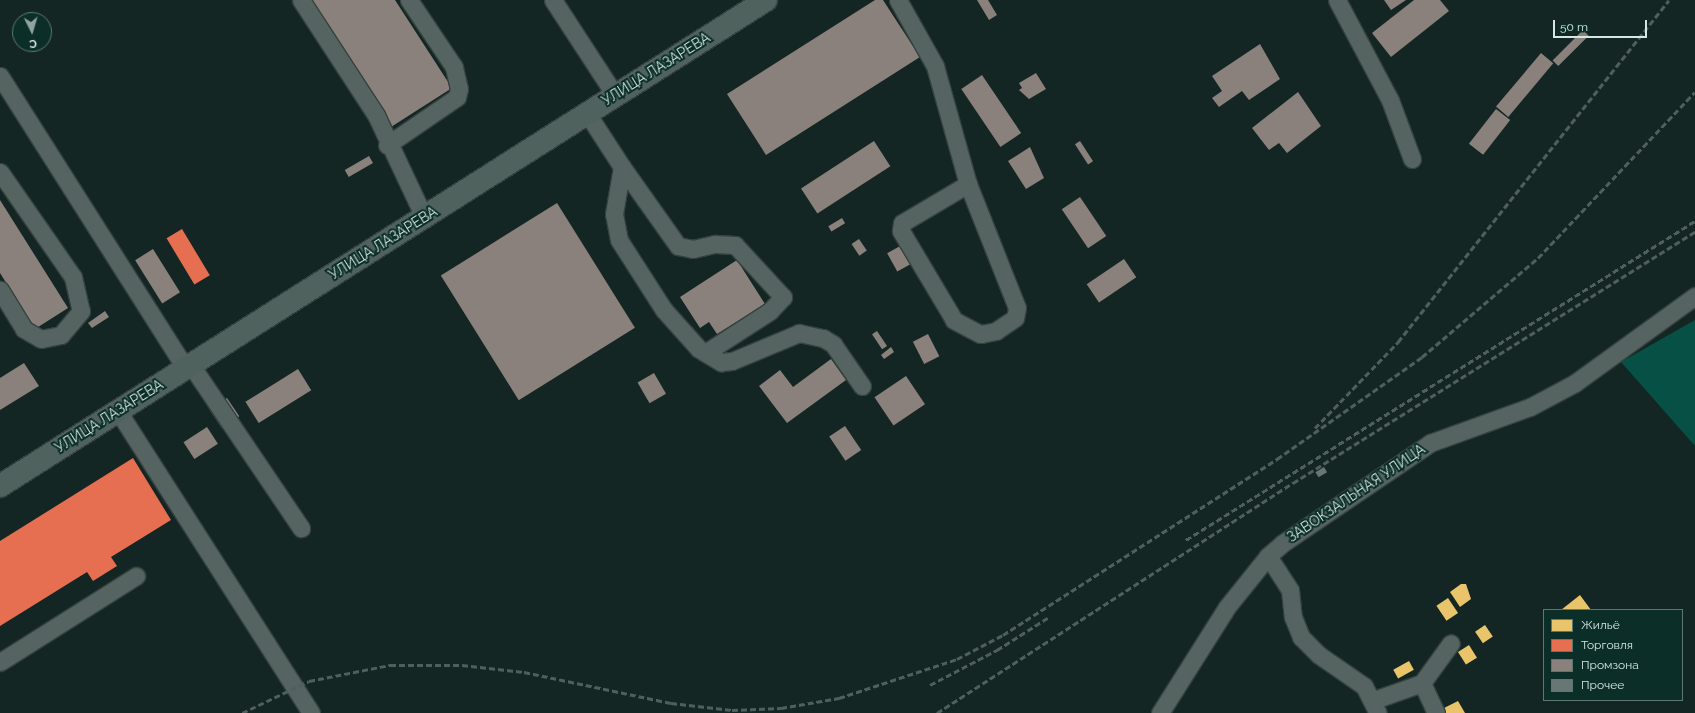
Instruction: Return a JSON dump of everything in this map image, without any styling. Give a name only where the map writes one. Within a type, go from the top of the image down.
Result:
[{"type":"main road","name":"УЛИЦА ЛАЗАРЕВА","points":[[0,486],[766,0]]},
{"type":"street","points":[[301,0],[376,115],[387,145],[424,217]]},
{"type":"street","points":[[387,145],[457,97],[459,89],[454,67],[409,0]]},
{"type":"street","points":[[898,0],[935,66],[968,184],[1017,308],[1015,318],[996,331],[980,334],[954,320],[901,231],[902,223],[968,184]]},
{"type":"street","points":[[1338,0],[1390,100],[1412,159]]},
{"type":"street","points":[[560,3],[615,95]]},
{"type":"street","points":[[0,76],[188,367],[301,528]]},
{"type":"street","points":[[587,113],[622,167],[678,246],[693,249],[715,244],[735,245],[783,297],[770,311],[704,353]]},
{"type":"street","points":[[622,167],[614,214],[619,240],[664,310],[704,353],[721,362],[732,361],[799,333],[823,338],[833,344],[862,386]]},
{"type":"street","points":[[0,172],[73,278],[81,310],[61,335],[41,339],[24,329],[0,290]]},
{"type":"street","name":"ЗАВОКЗАЛЬНАЯ УЛИЦА","points":[[1160,713],[1228,607],[1268,556],[1411,454],[1448,435],[1553,396],[1695,296]]},
{"type":"street","points":[[118,411],[311,713]]},
{"type":"street","points":[[1268,556],[1290,590],[1293,617],[1301,637],[1319,655],[1364,686],[1376,706],[1422,682],[1451,643]]},
{"type":"street","points":[[0,662],[136,576]]},
{"type":"street","points":[[1422,682],[1436,713]]},
{"type":"green space","points":[[1695,320],[1695,446],[1621,362]]},
{"type":"building: Жильё","points":[[1461,584],[1466,584],[1471,599],[1460,607],[1450,592]]},
{"type":"building: Жильё","points":[[1580,595],[1590,609],[1562,609]]},
{"type":"building: Жильё","points":[[1448,598],[1458,613],[1446,621],[1436,606]]},
{"type":"building: Жильё","points":[[1485,625],[1493,637],[1483,643],[1475,632]]},
{"type":"building: Жильё","points":[[1469,645],[1477,658],[1466,665],[1458,652]]},
{"type":"building: Жильё","points":[[1409,661],[1414,670],[1398,678],[1393,670]]},
{"type":"building: Жильё","points":[[1458,701],[1465,713],[1444,713],[1442,709]]},
{"type":"building: Торговля","points":[[182,229],[210,275],[194,285],[167,238]]},
{"type":"building: Торговля","points":[[133,458],[171,520],[111,557],[117,566],[93,581],[87,572],[0,626],[0,541]]},
{"type":"building: Промзона","points":[[309,0],[395,0],[452,88],[391,127]]},
{"type":"building: Промзона","points":[[875,0],[883,0],[920,57],[766,155],[727,94]]},
{"type":"building: Промзона","points":[[977,0],[988,0],[997,15],[989,20]]},
{"type":"building: Промзона","points":[[1384,0],[1406,0],[1391,10]]},
{"type":"building: Промзона","points":[[1414,0],[1440,0],[1449,11],[1391,57],[1372,33]]},
{"type":"building: Промзона","points":[[1583,30],[1589,36],[1558,66],[1553,60]]},
{"type":"building: Промзона","points":[[1260,44],[1280,79],[1249,100],[1242,91],[1219,107],[1212,98],[1222,91],[1212,76]]},
{"type":"building: Промзона","points":[[1541,53],[1553,63],[1508,117],[1496,107]]},
{"type":"building: Промзона","points":[[1036,73],[1046,89],[1029,99],[1019,90],[1022,88],[1019,83]]},
{"type":"building: Промзона","points":[[982,75],[1021,133],[1000,147],[961,89]]},
{"type":"building: Промзона","points":[[1298,92],[1321,126],[1287,153],[1279,143],[1269,150],[1252,128]]},
{"type":"building: Промзона","points":[[1496,109],[1510,120],[1483,155],[1469,144]]},
{"type":"building: Промзона","points":[[874,141],[890,166],[817,214],[801,188]]},
{"type":"building: Промзона","points":[[1080,141],[1093,161],[1088,164],[1075,144]]},
{"type":"building: Промзона","points":[[1030,147],[1044,178],[1026,189],[1008,161]]},
{"type":"building: Промзона","points":[[369,156],[373,163],[349,177],[345,170]]},
{"type":"building: Промзона","points":[[1080,197],[1106,236],[1088,248],[1062,209]]},
{"type":"building: Промзона","points":[[0,200],[68,308],[35,329],[0,273]]},
{"type":"building: Промзона","points":[[557,203],[635,328],[519,400],[441,276]]},
{"type":"building: Промзона","points":[[842,218],[845,223],[831,231],[828,226]]},
{"type":"building: Промзона","points":[[859,239],[867,251],[859,256],[852,244]]},
{"type":"building: Промзона","points":[[902,245],[912,263],[897,272],[887,253]]},
{"type":"building: Промзона","points":[[153,249],[180,292],[162,303],[135,260]]},
{"type":"building: Промзона","points":[[1124,259],[1136,277],[1099,302],[1087,284]]},
{"type":"building: Промзона","points":[[737,260],[765,304],[717,334],[709,322],[700,328],[680,297]]},
{"type":"building: Промзона","points":[[105,311],[109,317],[92,328],[88,323]]},
{"type":"building: Промзона","points":[[877,331],[887,346],[882,349],[872,334]]},
{"type":"building: Промзона","points":[[928,334],[939,356],[924,364],[913,342]]},
{"type":"building: Промзона","points":[[891,347],[894,352],[884,359],[881,355]]},
{"type":"building: Промзона","points":[[831,359],[846,380],[787,423],[759,386],[780,370],[793,387]]},
{"type":"building: Промзона","points":[[24,363],[39,386],[0,410],[0,378]]},
{"type":"building: Промзона","points":[[298,369],[311,390],[259,423],[245,402]]},
{"type":"building: Промзона","points":[[654,373],[666,394],[650,403],[638,383]]},
{"type":"building: Промзона","points":[[906,376],[925,404],[894,425],[874,397]]},
{"type":"building: Промзона","points":[[227,398],[239,416],[222,428],[210,410]]},
{"type":"building: Промзона","points":[[845,426],[861,450],[845,461],[829,437]]},
{"type":"building: Промзона","points":[[207,427],[218,444],[194,459],[184,442]]},
{"type":"building: Прочее","points":[[1324,467],[1327,472],[1319,477],[1315,472]]},
{"type":"railway","points":[[1315,428],[1398,342],[1669,0]]},
{"type":"railway","points":[[242,713],[309,681],[390,665],[462,665],[524,672],[671,703],[732,710],[781,708],[839,698],[957,659],[1003,635],[1277,459],[1422,357],[1538,258],[1695,92]]},
{"type":"railway","points":[[1186,540],[1695,221]]},
{"type":"railway","points":[[937,713],[1293,483],[1695,232]]},
{"type":"railway","points":[[930,685],[997,650],[1049,617]]}]
